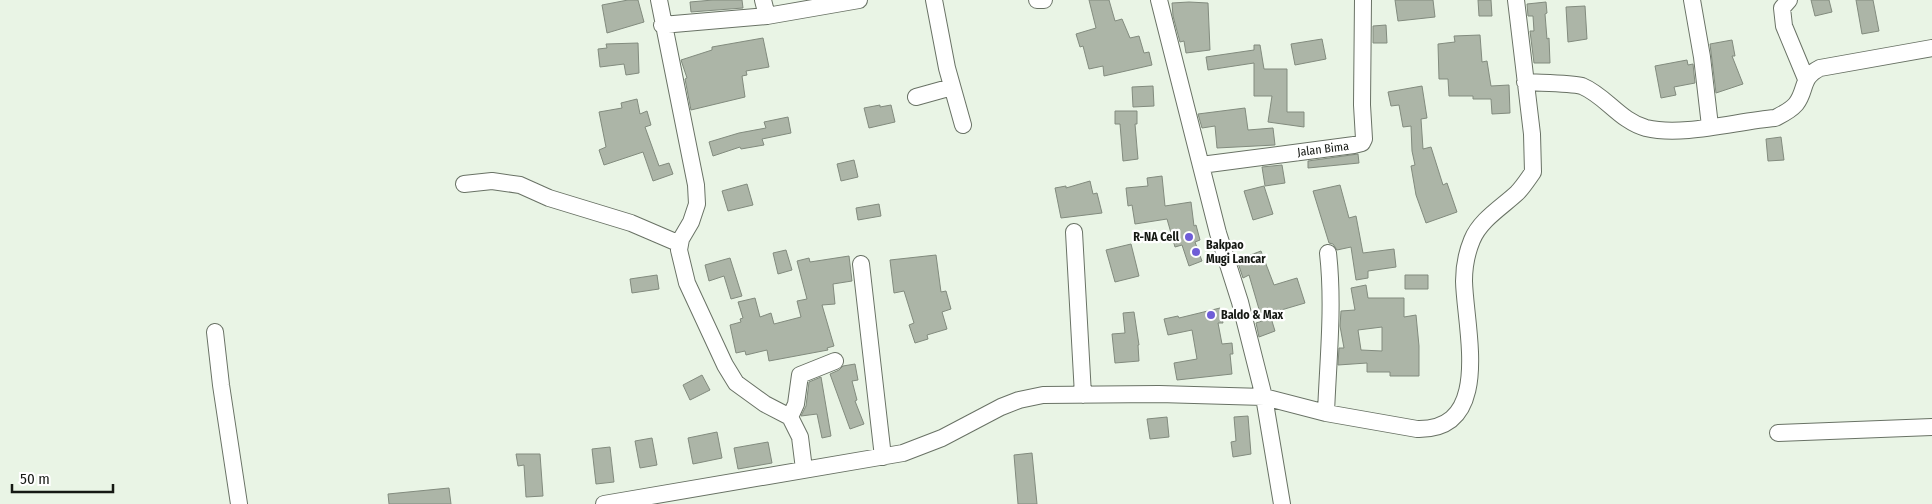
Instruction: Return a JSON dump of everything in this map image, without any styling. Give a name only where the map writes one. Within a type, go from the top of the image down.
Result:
[{"type":"street","points":[[659,0],[662,25],[696,185],[697,204],[679,250],[687,283],[725,365],[736,383],[765,404],[790,417],[800,437],[804,469]]},
{"type":"street","points":[[662,25],[765,8],[860,0]]},
{"type":"street","points":[[934,0],[952,87],[963,125]]},
{"type":"street","points":[[1037,0],[1044,0]]},
{"type":"street","points":[[1159,0],[1218,233],[1240,302],[1264,397],[1282,504]]},
{"type":"street","name":"Jalan Bima","points":[[1201,165],[1362,143],[1364,139],[1362,106],[1363,0]]},
{"type":"street","points":[[604,504],[903,453],[942,438],[1001,407],[1019,400],[1042,395],[1159,394],[1264,397],[1326,413],[1417,430],[1430,430],[1446,424],[1460,410],[1470,381],[1464,280],[1467,255],[1472,238],[1495,212],[1518,192],[1533,172],[1532,134],[1524,82],[1516,0]]},
{"type":"street","points":[[1692,0],[1702,57],[1710,126]]},
{"type":"street","points":[[1789,0],[1782,8],[1784,26],[1806,79]]},
{"type":"street","points":[[1524,82],[1581,86],[1598,96],[1627,119],[1645,128],[1670,131],[1775,118],[1790,110],[1802,95],[1806,79],[1812,72],[1820,68],[1932,48]]},
{"type":"street","points":[[916,97],[952,87]]},
{"type":"street","points":[[464,184],[492,181],[520,185],[549,198],[631,223],[680,244]]},
{"type":"street","points":[[1074,232],[1083,395]]},
{"type":"street","points":[[1326,413],[1331,314],[1331,281],[1328,253]]},
{"type":"street","points":[[861,264],[884,457]]},
{"type":"street","points":[[216,332],[221,386],[239,504]]},
{"type":"street","points":[[790,417],[796,404],[800,375],[835,361]]},
{"type":"street","points":[[1778,433],[1932,427]]},
{"type":"building","points":[[638,0],[644,22],[607,33],[602,5]]},
{"type":"building","points":[[742,0],[743,8],[691,12],[690,2]]},
{"type":"building","points":[[1089,0],[1109,0],[1115,21],[1122,19],[1130,38],[1139,36],[1144,53],[1149,52],[1152,65],[1104,76],[1103,66],[1089,69],[1083,46],[1080,47],[1076,34],[1096,28]]},
{"type":"building","points":[[1395,0],[1433,0],[1435,17],[1398,21]]},
{"type":"building","points":[[1478,0],[1491,0],[1492,16],[1479,16]]},
{"type":"building","points":[[1811,0],[1829,0],[1832,12],[1815,16]]},
{"type":"building","points":[[1856,0],[1873,0],[1879,31],[1862,34]]},
{"type":"building","points":[[1546,2],[1547,13],[1545,14],[1547,39],[1549,38],[1550,63],[1534,63],[1530,31],[1534,31],[1533,16],[1528,16],[1527,4]]},
{"type":"building","points":[[1172,3],[1208,3],[1210,50],[1186,53],[1184,41],[1180,42],[1173,16]]},
{"type":"building","points":[[1585,6],[1587,39],[1568,42],[1566,7]]},
{"type":"building","points":[[1386,25],[1387,43],[1373,43],[1373,26]]},
{"type":"building","points":[[1480,35],[1482,62],[1487,61],[1491,86],[1509,85],[1510,113],[1492,114],[1491,99],[1473,99],[1473,96],[1449,96],[1448,79],[1439,79],[1438,44],[1455,42],[1454,36]]},
{"type":"building","points":[[763,38],[769,67],[746,71],[747,75],[742,76],[745,97],[691,110],[685,79],[687,78],[681,60],[712,50],[712,47]]},
{"type":"building","points":[[1322,39],[1326,59],[1295,65],[1291,44]]},
{"type":"building","points":[[1732,40],[1735,56],[1732,56],[1743,84],[1716,93],[1710,44]]},
{"type":"building","points":[[638,43],[639,73],[626,75],[624,64],[600,67],[598,49],[607,48],[606,44]]},
{"type":"building","points":[[1254,45],[1260,45],[1264,69],[1287,69],[1287,112],[1304,112],[1304,127],[1268,122],[1272,96],[1254,96],[1254,63],[1208,70],[1206,57],[1254,50]]},
{"type":"building","points":[[1687,60],[1688,65],[1693,64],[1695,83],[1674,87],[1676,95],[1661,98],[1655,66]]},
{"type":"building","points":[[1153,86],[1154,106],[1133,107],[1132,87]]},
{"type":"building","points":[[1422,86],[1427,118],[1421,119],[1423,149],[1431,147],[1443,185],[1447,183],[1457,212],[1426,223],[1416,195],[1411,166],[1415,165],[1412,151],[1411,126],[1403,127],[1399,105],[1391,106],[1388,92]]},
{"type":"building","points":[[637,99],[640,114],[647,111],[651,125],[645,127],[659,166],[669,163],[673,174],[653,181],[643,152],[604,165],[599,150],[606,147],[599,112],[622,108],[621,103]]},
{"type":"building","points":[[880,105],[880,107],[891,105],[895,122],[869,128],[864,108]]},
{"type":"building","points":[[1245,108],[1248,130],[1273,128],[1275,145],[1217,148],[1215,126],[1202,128],[1198,114]]},
{"type":"building","points":[[1115,111],[1137,111],[1137,124],[1135,124],[1138,159],[1123,161],[1120,124],[1115,124]]},
{"type":"building","points":[[788,117],[791,133],[762,139],[764,145],[741,149],[740,147],[713,156],[709,142],[739,133],[766,128],[764,122]]},
{"type":"building","points":[[1781,137],[1784,160],[1768,161],[1766,139]]},
{"type":"building","points":[[1358,154],[1359,163],[1308,168],[1308,161]]},
{"type":"building","points":[[854,160],[858,177],[841,181],[837,164]]},
{"type":"building","points":[[1282,165],[1285,183],[1265,186],[1262,167]]},
{"type":"building","points":[[1162,176],[1165,206],[1191,202],[1194,226],[1196,225],[1200,240],[1195,242],[1202,261],[1189,266],[1182,245],[1175,247],[1167,219],[1135,224],[1132,205],[1128,206],[1126,188],[1148,186],[1147,178]]},
{"type":"building","points":[[1090,181],[1093,194],[1097,193],[1102,213],[1061,218],[1055,188],[1066,186],[1066,188]]},
{"type":"building","points":[[747,184],[753,205],[728,211],[722,191]]},
{"type":"building","points":[[1340,185],[1349,218],[1356,216],[1363,253],[1394,249],[1396,267],[1368,271],[1368,278],[1356,280],[1351,247],[1337,250],[1333,244],[1329,243],[1313,191]]},
{"type":"building","points":[[1264,186],[1273,214],[1253,220],[1244,191]]},
{"type":"building","points":[[879,204],[881,216],[858,220],[856,208]]},
{"type":"building","points":[[1131,244],[1139,276],[1115,282],[1106,250]]},
{"type":"building","points":[[786,250],[792,270],[778,274],[773,253]]},
{"type":"building","points":[[1261,251],[1274,285],[1297,278],[1305,303],[1261,316],[1249,275],[1243,278],[1237,260]]},
{"type":"building","points":[[936,255],[941,292],[946,291],[951,309],[942,312],[947,329],[927,335],[928,339],[915,343],[909,325],[914,323],[904,291],[894,293],[890,260]]},
{"type":"building","points":[[849,256],[852,281],[833,284],[835,304],[822,305],[834,346],[827,348],[828,350],[769,361],[767,350],[746,355],[745,351],[736,353],[730,325],[741,322],[740,319],[743,318],[738,302],[755,298],[760,317],[771,313],[774,324],[801,317],[797,301],[807,299],[797,261],[809,258],[810,262]]},
{"type":"building","points":[[730,258],[742,296],[731,299],[724,276],[709,281],[705,265]]},
{"type":"building","points":[[657,275],[659,289],[632,293],[630,279]]},
{"type":"building","points":[[1405,275],[1428,275],[1428,289],[1405,289]]},
{"type":"building","points":[[1366,285],[1368,298],[1404,298],[1404,317],[1416,315],[1419,376],[1390,376],[1390,372],[1367,372],[1367,363],[1338,365],[1339,348],[1344,348],[1340,326],[1341,311],[1355,310],[1351,288]],"holes":[[[1382,327],[1382,351],[1361,350],[1358,330]]]},
{"type":"building","points":[[1220,308],[1223,323],[1218,323],[1222,344],[1232,343],[1233,354],[1230,354],[1232,374],[1177,380],[1174,363],[1197,359],[1192,330],[1168,335],[1164,319],[1178,316],[1179,318]]},
{"type":"building","points":[[1134,312],[1139,345],[1139,361],[1115,363],[1112,334],[1125,333],[1123,313]]},
{"type":"building","points":[[1271,318],[1275,331],[1259,337],[1256,323]]},
{"type":"building","points":[[855,364],[858,380],[852,381],[857,400],[855,401],[864,424],[850,429],[830,374],[843,366]]},
{"type":"building","points":[[702,375],[710,390],[690,400],[683,385]]},
{"type":"building","points":[[821,377],[831,436],[822,438],[817,414],[801,416],[806,406],[809,382]]},
{"type":"building","points":[[1248,416],[1251,454],[1233,457],[1231,442],[1236,441],[1234,417]]},
{"type":"building","points":[[1167,417],[1169,437],[1150,439],[1147,419]]},
{"type":"building","points":[[717,432],[722,458],[693,464],[688,438]]},
{"type":"building","points":[[652,438],[657,465],[640,468],[635,441]]},
{"type":"building","points":[[768,442],[772,463],[738,469],[734,448]]},
{"type":"building","points":[[610,447],[614,482],[596,484],[592,449]]},
{"type":"building","points":[[1032,453],[1037,504],[1018,504],[1014,455]]},
{"type":"building","points":[[516,454],[540,454],[543,496],[526,497],[524,465],[518,466]]},
{"type":"building","points":[[449,488],[451,504],[389,504],[388,494]]},
{"type":"place","name":"R-NA Cell","points":[[1189,237]]},
{"type":"place","name":"Bakpao Mugi Lancar","points":[[1196,252]]},
{"type":"place","name":"Baldo & Max","points":[[1211,315]]}]
